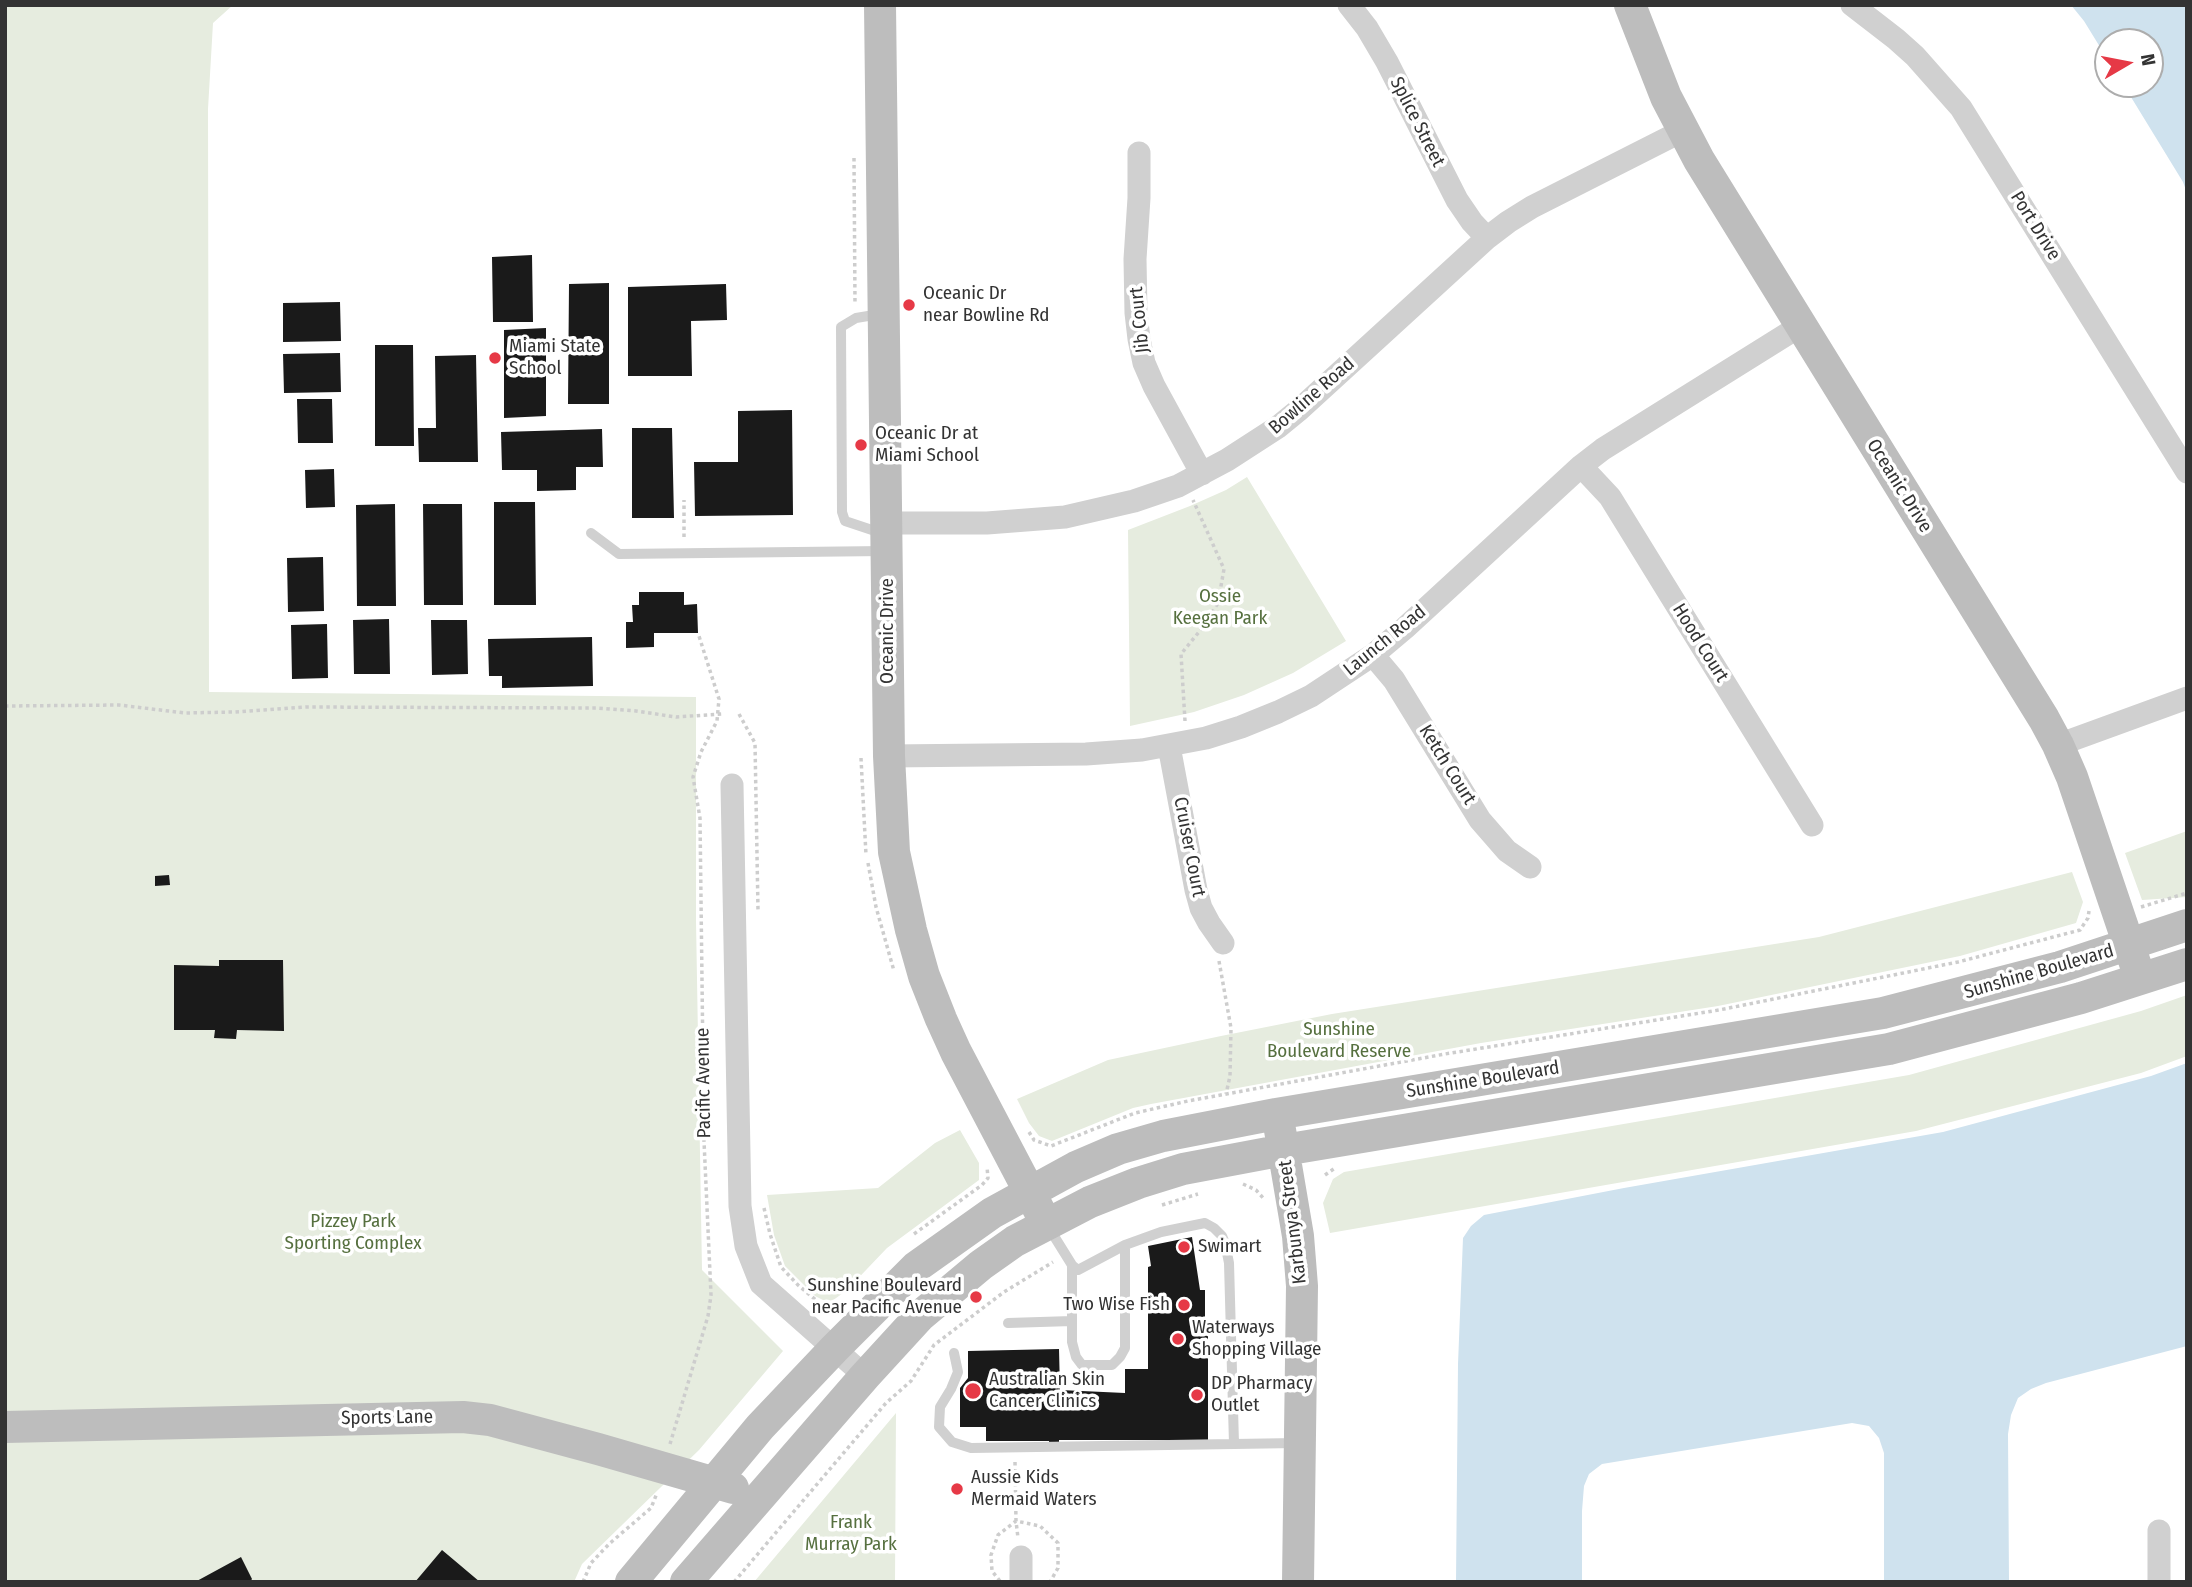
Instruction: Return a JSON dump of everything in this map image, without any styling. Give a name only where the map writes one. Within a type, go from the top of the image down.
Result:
[{"type":"street","name":"Oceanic Drive","points":[[880,5],[889,755],[894,852],[901,892],[925,976],[956,1052],[1046,1224]]},
{"type":"street","name":"Splice Street","points":[[1349,5],[1367,28],[1387,62],[1457,200],[1487,238]]},
{"type":"street","name":"Oceanic Drive","points":[[1630,5],[1682,131],[2058,745],[2072,777],[2141,980]]},
{"type":"street","name":"Port Drive","points":[[1853,5],[1915,56],[1961,108],[2187,472]]},
{"type":"street","name":"Bowline Road","points":[[887,536],[986,523],[1065,517],[1134,501],[1178,486],[1202,474],[1250,447],[1300,409],[1487,238],[1532,207],[1682,131]]},
{"type":"street","name":"Jib Court","points":[[1139,153],[1135,259],[1139,339],[1144,363],[1154,386],[1202,474]]},
{"type":"street","name":"Launch Road","points":[[889,755],[1086,754],[1129,751],[1178,744],[1241,727],[1278,712],[1311,696],[1373,655],[1581,466],[1626,434],[1800,326]]},
{"type":"street","name":"Hood Court","points":[[1581,466],[1610,498],[1812,825]]},
{"type":"street","name":"Ketch Court","points":[[1373,655],[1394,680],[1493,838],[1530,867]]},
{"type":"street","points":[[2058,745],[2187,698]]},
{"type":"street","name":"Cruiser Court","points":[[1178,744],[1196,890],[1201,908],[1223,943]]},
{"type":"street","name":"Pacific Avenue","points":[[732,785],[740,1206],[746,1246],[761,1284],[865,1376]]},
{"type":"street","name":"Sunshine Boulevard","points":[[834,1349],[931,1255],[1029,1191],[1118,1149],[1163,1136],[1276,1114],[1883,1013],[2060,967],[2187,925]]},
{"type":"street","name":"Sunshine Boulevard","points":[[865,1376],[901,1334],[950,1289],[1004,1249],[1090,1202],[1182,1169],[1889,1049],[2141,980],[2187,964]]},
{"type":"street","name":"Karbunya Street","points":[[1276,1114],[1298,1236],[1301,1286],[1297,1582]]},
{"type":"street","points":[[631,1582],[760,1427],[834,1349]]},
{"type":"street","points":[[686,1582],[865,1376]]},
{"type":"street","name":"Sports Lane","points":[[5,1427],[463,1417],[490,1420],[714,1481],[758,1497]]},
{"type":"street","points":[[2159,1531],[2159,1582]]},
{"type":"street","points":[[1021,1557],[1021,1582]]},
{"type":"lane","points":[[883,313],[856,318],[841,327],[842,512],[845,522],[887,536]]},
{"type":"lane","points":[[591,533],[619,554],[684,554],[887,536]]},
{"type":"lane","points":[[1075,1268],[1161,1232],[1205,1223],[1222,1236],[1229,1263],[1234,1444]]},
{"type":"lane","points":[[1046,1224],[1075,1268],[1072,1342],[1076,1357],[1082,1365],[1112,1365],[1125,1348],[1125,1245]]},
{"type":"lane","points":[[1008,1323],[1072,1321]]},
{"type":"lane","points":[[954,1353],[958,1372],[940,1408],[939,1427],[952,1442],[971,1448],[1299,1443]]},
{"type":"path","points":[[1178,744],[1181,654],[1218,603],[1224,569],[1192,498],[1182,502]]},
{"type":"path","points":[[684,499],[684,554]]},
{"type":"path","points":[[5,706],[119,705],[185,713],[348,707],[597,708],[676,717],[720,714],[719,699],[698,632]]},
{"type":"path","name":"Pacific Avenue","points":[[668,1448],[708,1316],[711,1295],[704,1140],[700,818],[693,777],[720,714]]},
{"type":"path","points":[[739,714],[755,743],[758,912]]},
{"type":"path","points":[[2139,908],[2187,893]]},
{"type":"path","points":[[1027,1128],[1034,1140],[1051,1146],[1135,1113],[1226,1094],[1458,1052],[1719,1010],[1958,962],[2080,930],[2088,918],[2090,904]]},
{"type":"path","points":[[1223,943],[1219,964],[1231,1028],[1230,1076],[1226,1094]]},
{"type":"path","points":[[761,1196],[781,1267],[829,1311]]},
{"type":"path","points":[[734,1582],[886,1404],[911,1381],[934,1345],[1004,1292],[1054,1262]]},
{"type":"path","points":[[1015,1447],[1016,1521],[1021,1557]]},
{"type":"path","points":[[583,1582],[591,1563],[651,1508],[657,1493]]},
{"type":"green space","name":"Pizzey Park Sporting Complex","points":[[5,5],[233,5],[213,23],[208,109],[209,692],[696,697],[696,921],[702,1270],[783,1351],[699,1450],[582,1564],[574,1582],[5,1582]]},
{"type":"green space","name":"Ossie Keegan Park","points":[[1247,477],[1346,641],[1293,673],[1244,695],[1194,712],[1130,726],[1128,530],[1226,490]]},
{"type":"green space","points":[[2187,831],[2187,897],[2142,900],[2125,853]]},
{"type":"green space","name":"Sunshine Boulevard Reserve","points":[[2072,872],[2083,902],[2076,923],[1960,956],[1718,1006],[1481,1043],[1151,1104],[1133,1108],[1052,1141],[1039,1136],[1017,1099],[1108,1060],[1332,1014],[1819,937]]},
{"type":"green space","points":[[2187,995],[2187,1056],[2141,1073],[1916,1131],[1330,1233],[1323,1203],[1333,1179],[1344,1172],[1909,1075],[2141,1011]]},
{"type":"green space","points":[[960,1130],[979,1163],[979,1180],[887,1248],[846,1291],[829,1303],[815,1296],[785,1266],[774,1235],[767,1195],[878,1188],[935,1143]]},
{"type":"green space","name":"Frank Murray Park","points":[[896,1413],[895,1582],[754,1582]]},
{"type":"water","points":[[2071,5],[2187,5],[2187,193],[2132,98],[2164,98],[2164,28],[2094,28],[2094,37]]},
{"type":"water","points":[[2187,1063],[2187,1346],[2046,1383],[2018,1398],[2011,1415],[2008,1434],[2009,1582],[1884,1582],[1884,1453],[1879,1438],[1869,1426],[1852,1423],[1602,1464],[1589,1474],[1584,1486],[1582,1582],[1456,1582],[1458,1364],[1463,1238],[1471,1226],[1484,1215],[1943,1132],[2151,1076]]},
{"type":"building","points":[[532,255],[533,322],[493,322],[492,257]]},
{"type":"building","points":[[609,283],[609,404],[568,404],[569,284]]},
{"type":"building","points":[[726,284],[727,320],[691,321],[692,376],[628,376],[628,287]]},
{"type":"building","points":[[340,302],[341,341],[283,342],[283,303]]},
{"type":"building","points":[[546,328],[546,416],[504,418],[504,330]]},
{"type":"building","points":[[375,345],[413,345],[414,446],[375,446]]},
{"type":"building","points":[[340,353],[341,392],[284,393],[283,354]]},
{"type":"building","points":[[476,355],[478,462],[419,462],[418,428],[436,428],[435,356]]},
{"type":"building","points":[[297,399],[332,399],[333,443],[298,443]]},
{"type":"building","points":[[792,410],[793,515],[695,516],[694,462],[738,462],[738,411]]},
{"type":"building","points":[[632,428],[672,428],[674,518],[632,518]]},
{"type":"building","points":[[602,429],[603,467],[576,467],[576,490],[537,491],[537,470],[502,470],[501,432]]},
{"type":"building","points":[[334,469],[335,507],[306,508],[305,470]]},
{"type":"building","points":[[494,502],[535,502],[536,605],[494,605]]},
{"type":"building","points":[[395,504],[396,606],[357,606],[356,505]]},
{"type":"building","points":[[423,504],[462,504],[463,605],[424,605]]},
{"type":"building","points":[[323,557],[324,611],[288,612],[287,558]]},
{"type":"building","points":[[639,592],[684,592],[684,605],[697,604],[698,633],[654,633],[654,647],[626,648],[626,622],[633,622],[632,605],[639,605]]},
{"type":"building","points":[[389,619],[390,674],[354,674],[353,620]]},
{"type":"building","points":[[431,620],[467,620],[468,674],[432,675]]},
{"type":"building","points":[[327,624],[328,678],[292,679],[291,625]]},
{"type":"building","points":[[592,637],[593,686],[502,688],[502,676],[489,676],[488,639]]},
{"type":"building","points":[[169,875],[170,885],[155,886],[155,876]]},
{"type":"building","points":[[219,960],[283,960],[284,1031],[237,1030],[236,1039],[214,1038],[215,1030],[174,1030],[174,965],[219,966]]},
{"type":"building","name":"Waterways Shopping Village","points":[[1192,1237],[1200,1290],[1205,1290],[1205,1328],[1208,1328],[1208,1440],[1059,1440],[1059,1445],[1049,1445],[1049,1441],[986,1441],[986,1427],[960,1427],[960,1388],[968,1378],[968,1351],[1059,1349],[1060,1390],[1125,1393],[1125,1369],[1148,1369],[1148,1267],[1151,1266],[1148,1246]]},
{"type":"building","points":[[442,1550],[448,1555],[480,1582],[415,1582]]},
{"type":"building","points":[[241,1557],[252,1579],[250,1582],[195,1582]]},
{"type":"place","name":"Oceanic Dr near Bowline Rd","points":[[909,305]]},
{"type":"place","name":"Miami State School","points":[[495,358]]},
{"type":"place","name":"Oceanic Dr at Miami School","points":[[861,445]]},
{"type":"place","name":"Swimart","points":[[1184,1247]]},
{"type":"place","name":"Sunshine Boulevard near Pacific Avenue","points":[[976,1297]]},
{"type":"place","name":"Two Wise Fish","points":[[1184,1305]]},
{"type":"place","name":"Waterways Shopping Village","points":[[1178,1339]]},
{"type":"place","name":"Australian Skin Cancer Clinics","points":[[973,1391]]},
{"type":"place","name":"DP Pharmacy Outlet","points":[[1197,1395]]},
{"type":"place","name":"Aussie Kids Mermaid Waters","points":[[957,1489]]}]
